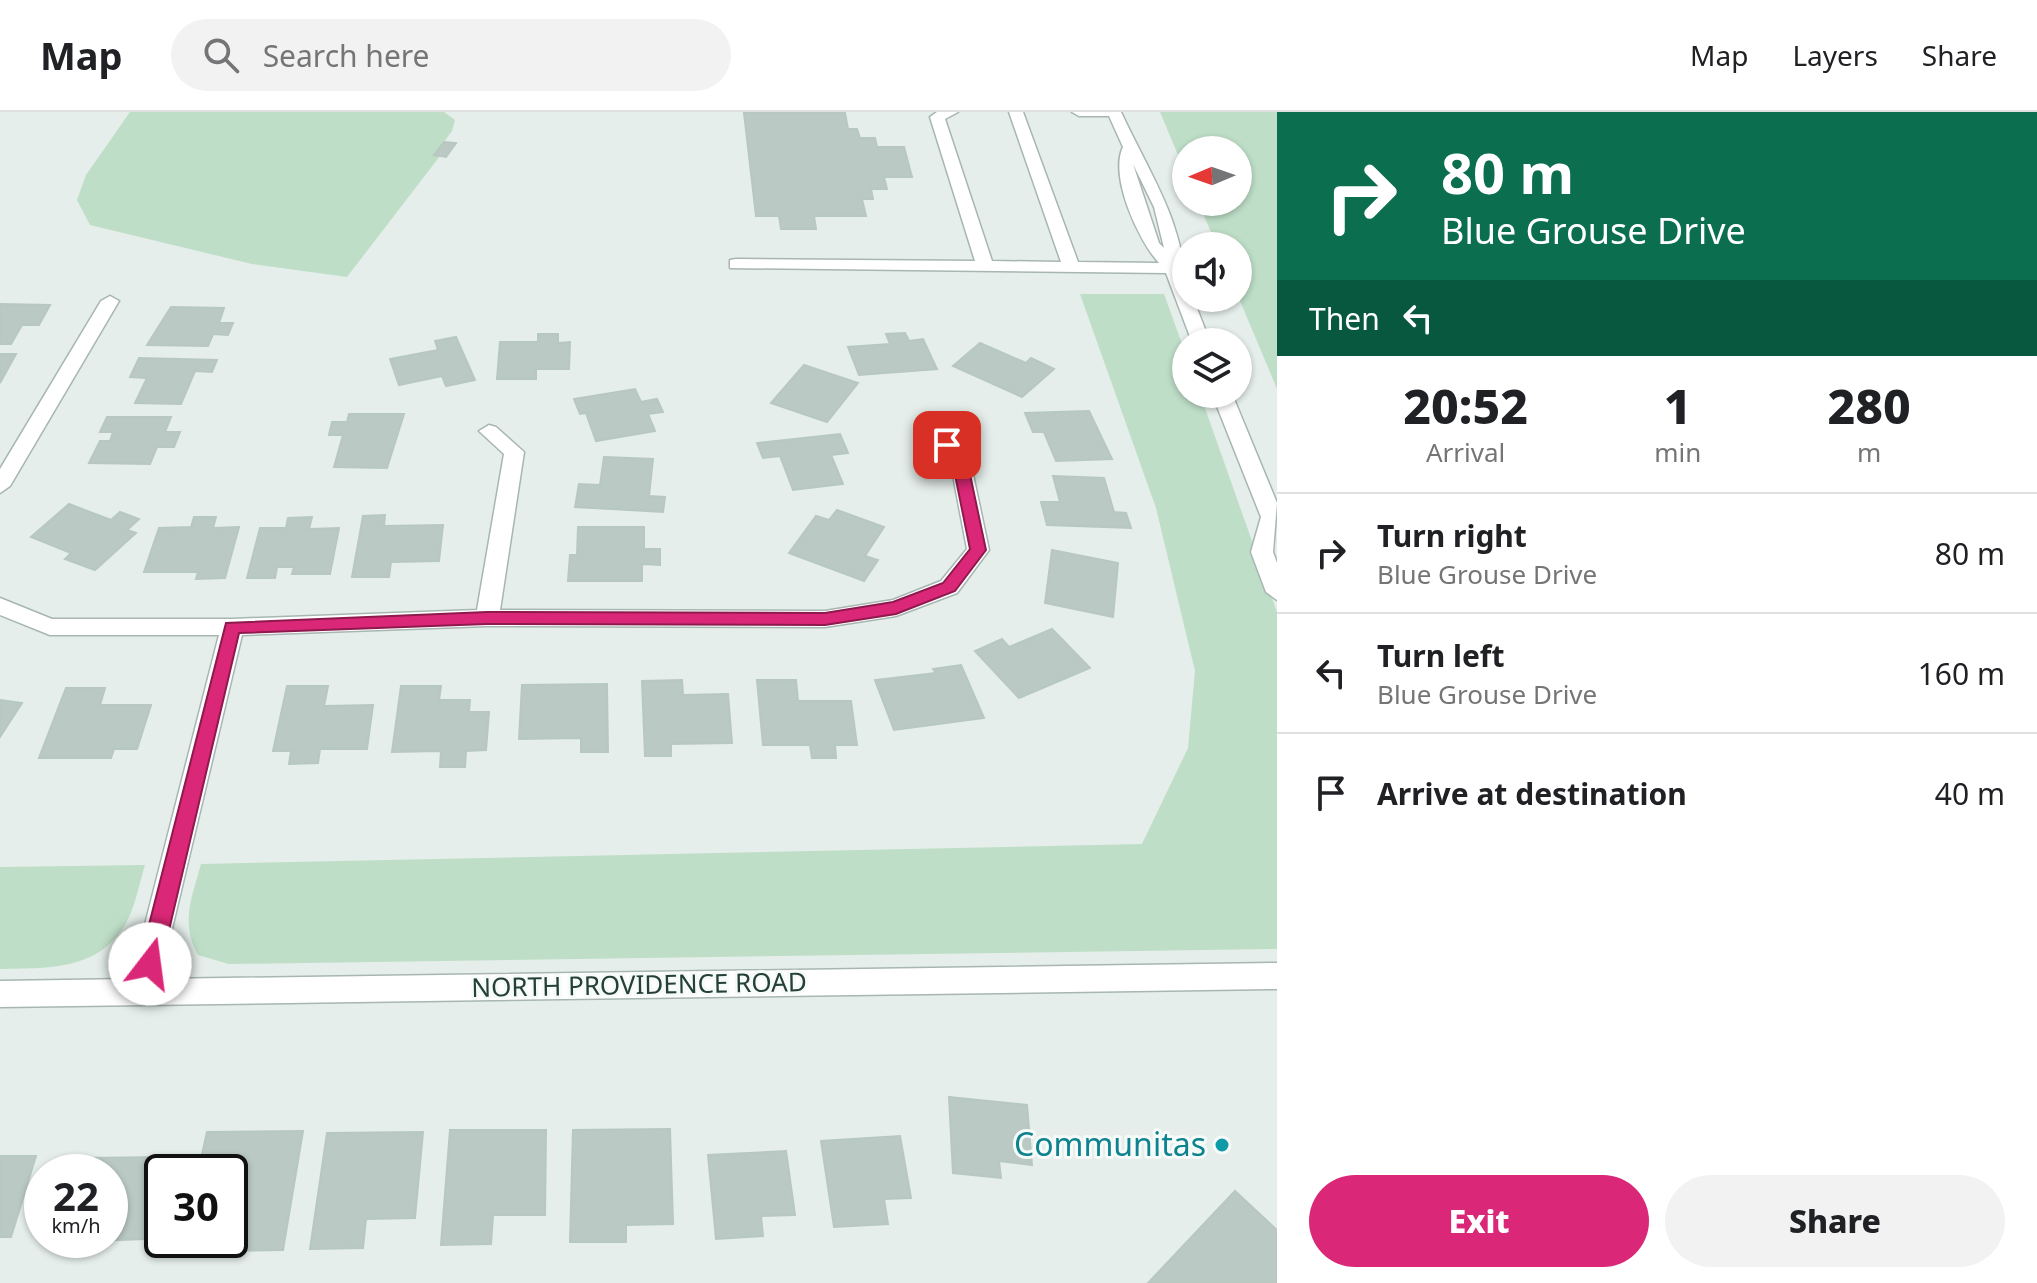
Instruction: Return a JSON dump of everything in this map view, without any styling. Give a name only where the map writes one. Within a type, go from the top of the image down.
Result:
[{"type":"street","points":[[951,112],[937,117],[985,266]]},
{"type":"street","points":[[1016,112],[1071,267]]},
{"type":"street","points":[[1079,112],[1114,112],[1129,150],[1124,167],[1151,244],[1172,267]]},
{"type":"street","points":[[736,264],[1172,268]]},
{"type":"street","points":[[0,486],[110,301]]},
{"type":"street","points":[[1228,408],[1274,525],[1262,552],[1277,592]]},
{"type":"street","points":[[0,606],[50,627],[232,627],[487,618],[825,619],[896,608],[949,587],[978,550],[961,465],[934,425]]},
{"type":"street","points":[[487,618],[514,452],[489,431]]},
{"type":"street","points":[[142,992],[173,879],[232,627]]},
{"type":"street","name":"NORTH PROVIDENCE ROAD","points":[[0,994],[1277,976]]},
{"type":"green space","points":[[130,112],[444,112],[455,120],[452,131],[435,154],[440,156],[347,277],[252,264],[90,225],[77,200],[86,175]]},
{"type":"green space","points":[[1160,112],[1277,112],[1277,389],[1245,312],[1252,312],[1252,232],[1211,232],[1204,216],[1252,216],[1252,136],[1172,136],[1172,141]]},
{"type":"green space","points":[[1080,294],[1164,294],[1176,328],[1172,328],[1172,408],[1205,408],[1277,612],[1277,949],[229,964],[198,955],[190,932],[189,910],[201,864],[1142,844],[1188,748],[1195,671],[1156,508]]},
{"type":"green space","points":[[145,865],[125,925],[101,951],[70,964],[0,969],[0,867]]},
{"type":"building","points":[[744,113],[845,113],[848,129],[857,129],[860,138],[875,138],[877,147],[904,147],[912,177],[884,177],[887,189],[871,189],[873,199],[862,199],[866,216],[814,216],[816,229],[781,229],[779,216],[756,216]]},
{"type":"building","points":[[444,142],[456,143],[446,157],[434,155]]},
{"type":"building","points":[[0,304],[50,305],[39,325],[22,325],[11,344],[0,344]]},
{"type":"building","points":[[171,307],[224,308],[219,323],[233,323],[228,335],[213,334],[208,346],[147,345]]},
{"type":"building","points":[[905,333],[909,341],[923,339],[937,369],[859,375],[848,347],[890,344],[886,334]]},
{"type":"building","points":[[538,334],[558,334],[558,343],[570,342],[569,369],[536,369],[536,379],[497,379],[500,342],[538,342]]},
{"type":"building","points":[[456,337],[475,380],[446,386],[442,376],[399,385],[390,359],[438,350],[435,341]]},
{"type":"building","points":[[980,343],[1026,363],[1031,358],[1054,369],[1022,397],[953,366]]},
{"type":"building","points":[[0,354],[16,354],[0,383]]},
{"type":"building","points":[[139,358],[217,360],[212,372],[195,371],[181,404],[135,403],[147,378],[130,377]]},
{"type":"building","points":[[804,365],[858,383],[827,422],[771,403]]},
{"type":"building","points":[[635,389],[641,402],[657,399],[663,412],[648,414],[655,431],[596,441],[586,413],[580,414],[574,399]]},
{"type":"building","points":[[1089,411],[1112,459],[1056,461],[1044,432],[1033,432],[1025,413]]},
{"type":"building","points":[[349,414],[404,414],[387,468],[334,467],[343,435],[329,435],[332,422],[347,422]]},
{"type":"building","points":[[107,417],[171,417],[165,432],[180,432],[174,447],[157,447],[150,464],[89,463],[100,441],[110,441],[113,432],[100,432]]},
{"type":"building","points":[[840,434],[848,453],[831,455],[843,484],[793,490],[780,456],[763,458],[757,443]]},
{"type":"building","points":[[604,457],[653,459],[649,496],[665,497],[663,512],[575,507],[579,484],[600,485]]},
{"type":"building","points":[[1053,476],[1104,478],[1114,512],[1126,513],[1131,528],[1047,525],[1041,502],[1060,502]]},
{"type":"building","points":[[69,504],[111,520],[120,512],[139,519],[127,530],[136,533],[95,570],[65,559],[71,553],[31,537]]},
{"type":"building","points":[[837,510],[884,527],[865,556],[878,560],[864,581],[789,553],[816,516],[829,520]]},
{"type":"building","points":[[385,515],[384,526],[443,525],[439,561],[391,562],[389,577],[352,577],[363,516]]},
{"type":"building","points":[[194,517],[216,517],[213,528],[239,527],[225,578],[196,579],[198,572],[144,572],[159,528],[191,527]]},
{"type":"building","points":[[312,517],[309,529],[339,528],[330,574],[292,574],[294,567],[277,567],[275,578],[247,578],[260,528],[286,528],[288,518]]},
{"type":"building","points":[[578,527],[644,527],[644,549],[660,549],[660,565],[642,564],[642,581],[568,581],[570,555],[577,555]]},
{"type":"building","points":[[1052,550],[1118,563],[1113,617],[1045,603]]},
{"type":"building","points":[[1052,629],[1090,668],[1019,698],[975,651],[1002,639],[1009,647]]},
{"type":"building","points":[[961,665],[984,718],[894,730],[875,680],[936,673],[933,669]]},
{"type":"building","points":[[682,680],[683,695],[728,694],[732,743],[671,744],[671,756],[645,756],[642,681]]},
{"type":"building","points":[[757,680],[796,680],[798,701],[851,701],[857,745],[835,745],[836,758],[812,758],[810,745],[763,745]]},
{"type":"building","points":[[607,684],[608,752],[581,752],[581,738],[519,739],[522,685]]},
{"type":"building","points":[[287,686],[328,686],[324,706],[373,705],[367,749],[320,749],[318,763],[289,764],[291,751],[273,751]]},
{"type":"building","points":[[401,686],[441,686],[439,700],[470,700],[469,712],[489,712],[486,750],[466,751],[465,767],[440,767],[441,751],[392,752]]},
{"type":"building","points":[[66,688],[105,688],[100,705],[151,705],[137,749],[114,749],[111,758],[39,758]]},
{"type":"building","points":[[0,700],[22,703],[0,737]]},
{"type":"building","points":[[949,1097],[1027,1105],[1032,1165],[999,1161],[1001,1178],[953,1173]]},
{"type":"building","points":[[670,1129],[673,1224],[626,1225],[626,1242],[570,1242],[573,1130]]},
{"type":"building","points":[[450,1130],[546,1130],[545,1215],[493,1215],[491,1244],[441,1245]]},
{"type":"building","points":[[303,1131],[283,1250],[248,1251],[248,1154],[202,1154],[207,1132]]},
{"type":"building","points":[[423,1132],[415,1218],[366,1219],[363,1248],[310,1249],[327,1133]]},
{"type":"building","points":[[900,1136],[911,1198],[884,1199],[888,1224],[834,1227],[821,1141]]},
{"type":"building","points":[[786,1151],[795,1215],[761,1216],[763,1236],[716,1239],[708,1155]]},
{"type":"building","points":[[0,1156],[24,1156],[24,1195],[11,1237],[0,1237]]},
{"type":"building","points":[[128,1157],[144,1157],[144,1239],[128,1240]]},
{"type":"building","points":[[1235,1191],[1277,1230],[1277,1283],[1148,1283]]},
{"type":"place","name":"Communitas","points":[[1222,1145]]},
{"type":"route","points":[[150,964],[232,627],[487,618],[825,619],[896,608],[949,587],[978,550],[961,465],[947,445]]}]
